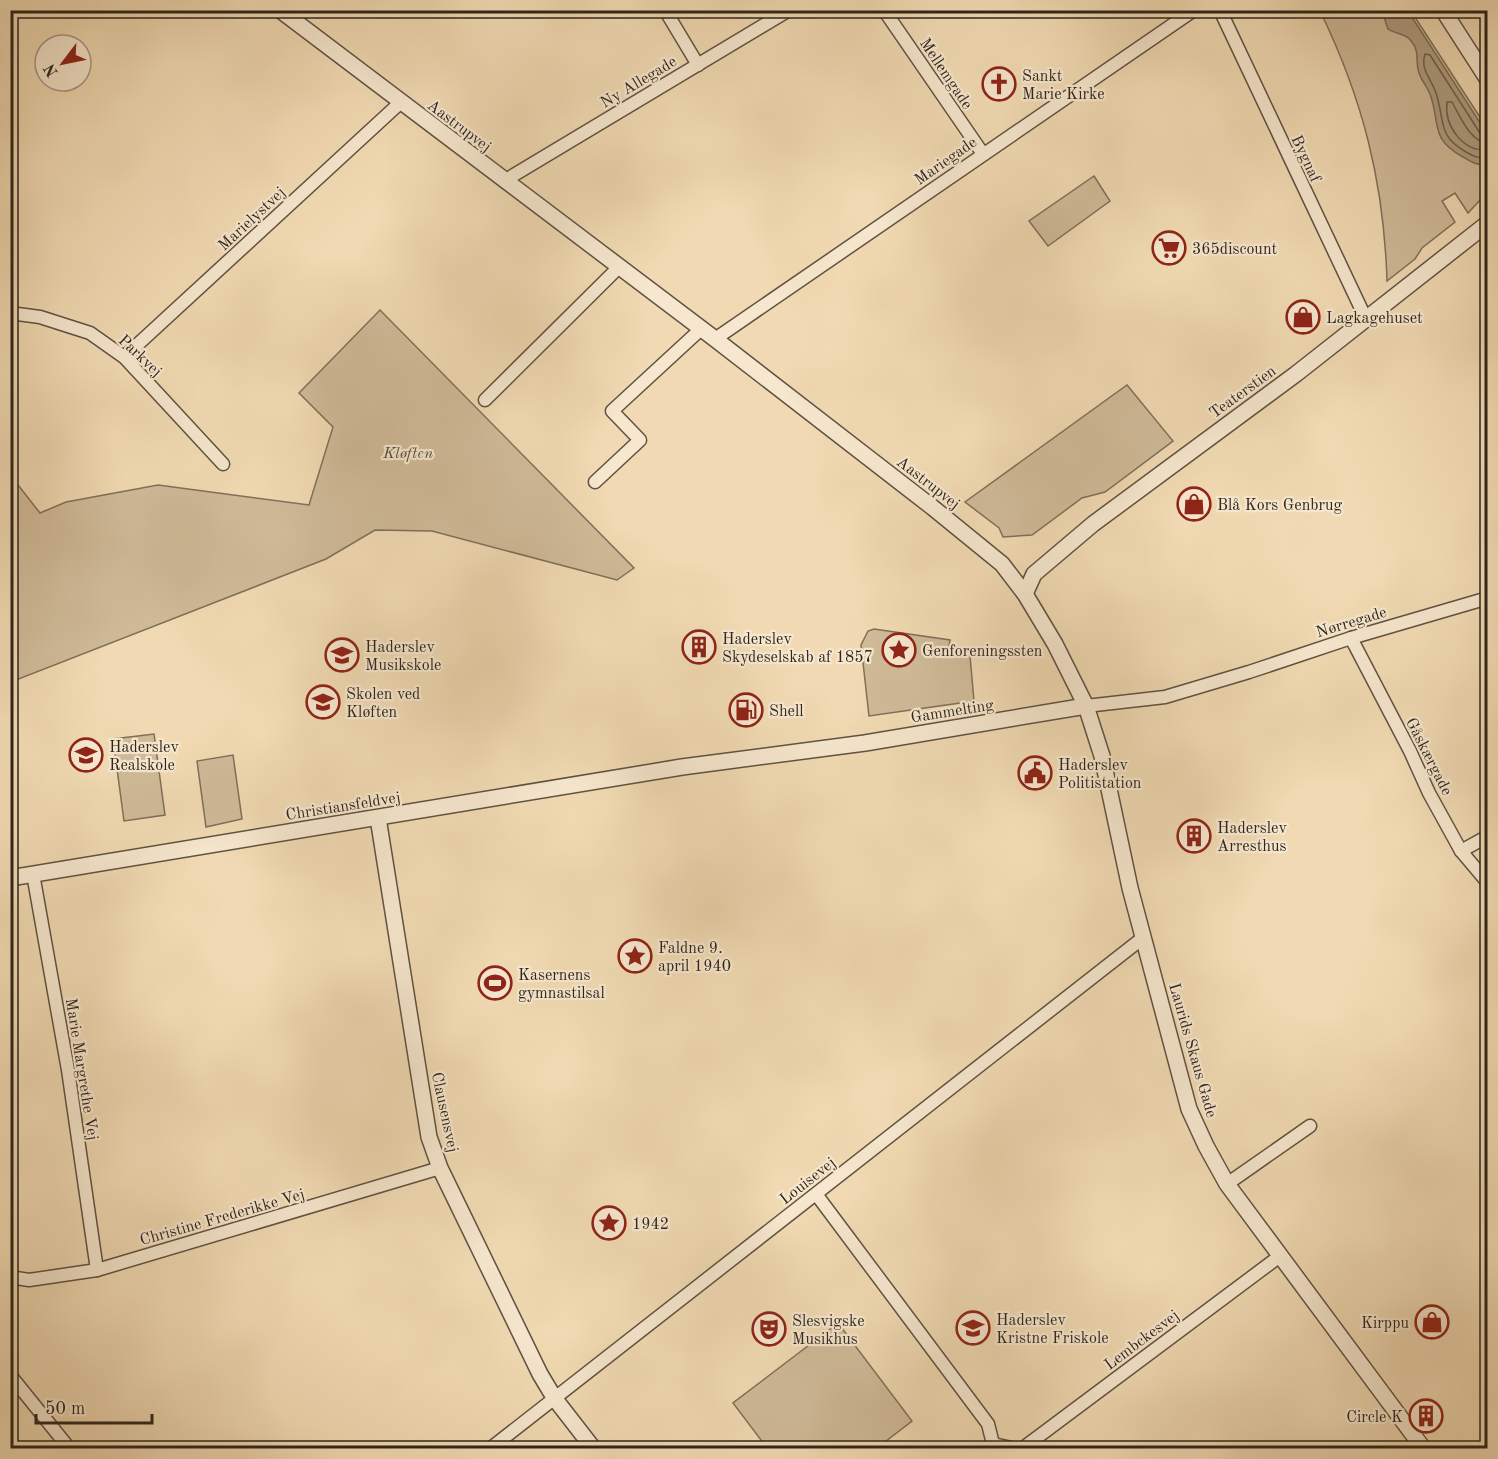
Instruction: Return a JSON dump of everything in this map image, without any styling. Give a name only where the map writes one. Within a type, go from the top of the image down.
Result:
[{"type":"street","name":"Aastrupvej","points":[[280,10],[715,339],[993,556],[1025,594],[1055,644],[1086,706]]},
{"type":"street","points":[[665,10],[698,65]]},
{"type":"street","name":"Ny Allegade","points":[[504,181],[789,10]]},
{"type":"street","name":"Mellemgade","points":[[884,10],[983,154]]},
{"type":"street","name":"Mariegade","points":[[715,339],[1194,10]]},
{"type":"street","name":"Bygnaf","points":[[1220,10],[1366,319]]},
{"type":"street","points":[[1443,10],[1488,80]]},
{"type":"street","name":"Marielystvej","points":[[124,357],[401,102]]},
{"type":"street","name":"Teaterstien","points":[[1025,594],[1034,574],[1094,524],[1296,374],[1488,223]]},
{"type":"street","points":[[486,400],[619,267]]},
{"type":"street","name":"Parkvej","points":[[10,313],[40,316],[90,333],[124,357],[223,464]]},
{"type":"street","points":[[595,482],[639,440],[612,411],[701,329]]},
{"type":"street","name":"Nørregade","points":[[1226,678],[1488,598]]},
{"type":"street","name":"Gåskærgade","points":[[1351,638],[1410,751],[1429,793],[1461,851],[1488,883]]},
{"type":"street","name":"Gammelting","points":[[682,768],[865,743],[1086,706],[1165,697],[1226,678]]},
{"type":"street","name":"Laurids Skaus Gade","points":[[1086,706],[1102,756],[1130,888],[1190,1109],[1206,1146],[1227,1184],[1423,1449]]},
{"type":"street","name":"Christiansfeldvej","points":[[10,878],[682,768]]},
{"type":"street","name":"Clausensvej","points":[[378,818],[429,1137],[440,1168],[540,1374],[555,1399],[593,1449]]},
{"type":"street","points":[[1461,851],[1488,836]]},
{"type":"street","name":"Marie Margrethe Vej","points":[[33,874],[68,1070],[97,1270]]},
{"type":"street","name":"Louisevej","points":[[491,1449],[1144,937]]},
{"type":"street","points":[[1227,1184],[1310,1126]]},
{"type":"street","name":"Christine Frederikke Vej","points":[[10,1277],[29,1280],[97,1270],[440,1168]]},
{"type":"street","points":[[816,1194],[988,1424],[990,1446],[1012,1449]]},
{"type":"street","name":"Lembckesvej","points":[[1023,1449],[1280,1256]]},
{"type":"street","points":[[10,1375],[69,1449]]},
{"type":"green space","points":[[1320,11],[1411,11],[1487,128],[1487,186],[1482,198],[1468,213],[1455,193],[1442,201],[1455,222],[1422,248],[1415,259],[1387,281],[1381,210],[1368,142],[1348,77]]},
{"type":"green space","points":[[1094,176],[1110,201],[1048,246],[1029,221]]},
{"type":"green space","name":"Kløften","points":[[380,310],[634,568],[617,580],[432,531],[375,530],[326,559],[11,682],[11,476],[40,513],[66,502],[158,485],[309,505],[333,427],[299,393]]},
{"type":"green space","points":[[1127,385],[1173,441],[1105,492],[1082,498],[1032,535],[1003,537],[999,528],[965,502]]},
{"type":"green space","points":[[874,629],[950,640],[948,654],[970,656],[974,701],[869,716],[861,645],[868,631]]},
{"type":"green space","points":[[154,734],[165,815],[124,821],[113,739]]},
{"type":"green space","points":[[233,755],[242,819],[206,827],[197,761]]},
{"type":"green space","points":[[838,1323],[912,1421],[877,1448],[767,1448],[733,1403]]},
{"type":"water","points":[[1382,11],[1408,11],[1486,132],[1487,159],[1485,164],[1471,162],[1445,143],[1438,130],[1430,94],[1421,79],[1414,45],[1407,37],[1388,29]]},
{"type":"place","name":"Sankt Marie Kirke","points":[[999,84]]},
{"type":"place","name":"365discount","points":[[1169,248]]},
{"type":"place","name":"Lagkagehuset","points":[[1303,317]]},
{"type":"place","name":"Blå Kors Genbrug","points":[[1194,504]]},
{"type":"place","name":"Haderslev Skydeselskab af 1857","points":[[699,647]]},
{"type":"place","name":"Genforeningssten","points":[[899,650]]},
{"type":"place","name":"Haderslev Musikskole","points":[[342,655]]},
{"type":"place","name":"Skolen ved Kløften","points":[[323,702]]},
{"type":"place","name":"Shell","points":[[746,710]]},
{"type":"place","name":"Haderslev Realskole","points":[[86,755]]},
{"type":"place","name":"Haderslev Politistation","points":[[1035,773]]},
{"type":"place","name":"Haderslev Arresthus","points":[[1194,836]]},
{"type":"place","name":"Faldne 9. april 1940","points":[[635,956]]},
{"type":"place","name":"Kasernens gymnastilsal","points":[[495,983]]},
{"type":"place","name":"1942","points":[[609,1223]]},
{"type":"place","name":"Kirppu","points":[[1432,1322]]},
{"type":"place","name":"Haderslev Kristne Friskole","points":[[973,1328]]},
{"type":"place","name":"Slesvigske Musikhus","points":[[769,1329]]},
{"type":"place","name":"Circle K","points":[[1426,1416]]}]
